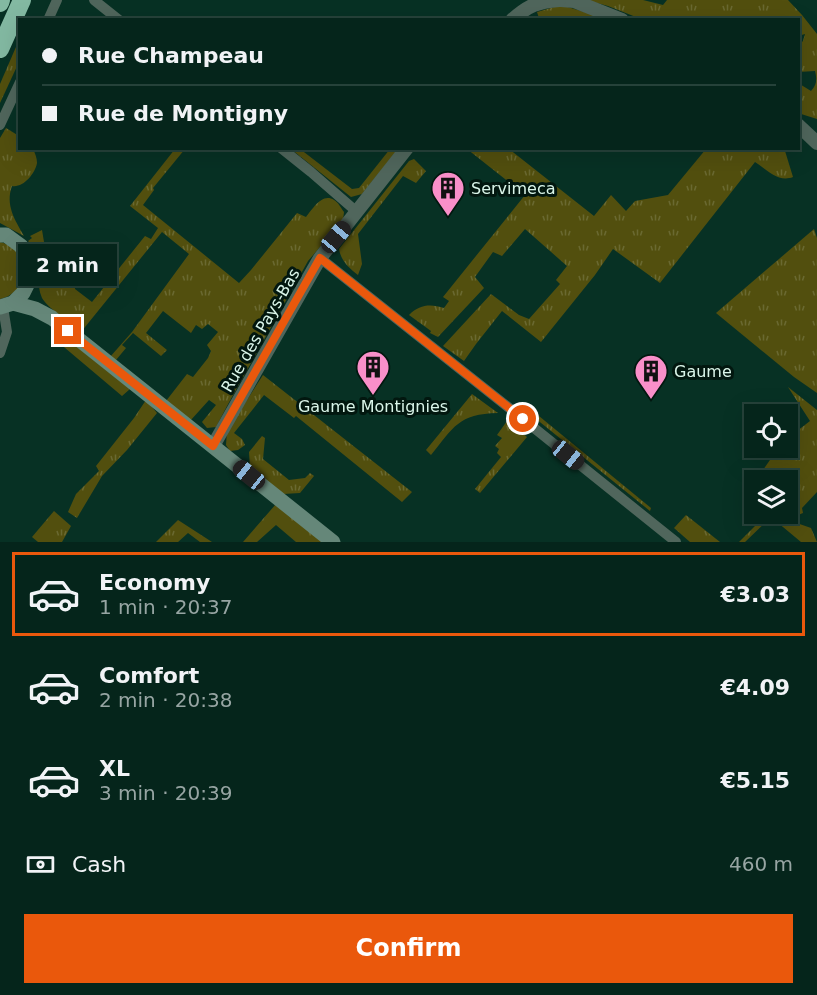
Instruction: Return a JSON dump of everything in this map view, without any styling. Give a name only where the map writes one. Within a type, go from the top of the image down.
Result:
[{"type":"highway","points":[[0,49],[22,0]]},
{"type":"main road","points":[[0,234],[6,235],[21,246],[30,262],[29,281],[23,293],[5,306]]},
{"type":"main road","points":[[29,281],[36,296],[52,318]]},
{"type":"main road","points":[[5,306],[35,309],[52,318],[333,542]]},
{"type":"street","points":[[49,18],[57,0]]},
{"type":"street","points":[[94,0],[116,18]]},
{"type":"street","points":[[514,18],[526,3],[560,0],[574,1],[617,18]]},
{"type":"street","points":[[0,125],[18,86]]},
{"type":"street","points":[[800,127],[817,142]]},
{"type":"street","points":[[283,150],[357,212]]},
{"type":"street","name":"Rue des Pays-Bas","points":[[213,446],[320,258],[405,150]]},
{"type":"street","points":[[320,258],[676,542]]},
{"type":"street","points":[[0,353],[7,332],[5,306]]},
{"type":"green space","points":[[586,0],[643,0],[663,5],[667,0],[788,0],[817,34],[817,119],[800,114],[800,84],[811,91],[816,79],[815,71],[800,72],[800,44],[805,34],[800,35],[800,18],[638,18]]},
{"type":"green space","points":[[561,5],[601,18],[545,16],[539,18],[537,12]]},
{"type":"green space","points":[[18,42],[18,64],[0,103],[0,84]]},
{"type":"green space","points":[[6,128],[18,135],[18,150],[33,150],[37,159],[31,176],[24,183],[12,186],[10,193],[10,206],[24,236],[0,223],[0,138]]},
{"type":"green space","points":[[174,150],[184,150],[153,188],[154,190],[143,205],[239,283],[297,213],[306,217],[325,198],[337,202],[344,212],[343,220],[308,261],[216,427],[207,428],[202,422],[216,405],[209,400],[190,421],[166,401],[187,374],[193,377],[208,358],[211,351],[207,345],[218,332],[208,324],[202,329],[196,325],[191,333],[163,311],[146,333],[167,350],[161,356],[133,333],[122,345],[126,348],[116,360],[110,357],[132,332],[189,254],[162,232],[81,332],[54,311],[42,298],[36,253],[28,241],[32,238],[30,236],[42,230],[44,242],[72,265],[75,289],[92,302],[145,236],[151,239],[158,228],[130,206]]},
{"type":"green space","points":[[292,150],[301,150],[352,189],[359,188],[389,150],[397,150],[362,194],[351,197]]},
{"type":"green space","points":[[468,150],[510,150],[594,216],[611,195],[626,211],[635,201],[668,195],[705,150],[784,150],[793,177],[777,177],[755,162],[660,283],[613,249],[541,342],[502,311],[464,361],[443,346],[491,294],[519,315],[529,319],[560,284],[556,280],[567,266],[525,229],[502,256],[493,252],[475,277],[484,288],[438,337],[409,315],[426,306],[444,308],[449,301],[443,297],[525,195]]},
{"type":"green space","points":[[414,159],[426,171],[416,183],[403,176],[358,234],[362,264],[358,275],[344,261],[339,249],[409,161]]},
{"type":"green space","points":[[814,229],[817,238],[817,393],[716,313]]},
{"type":"green space","points":[[0,242],[10,246],[18,253],[24,270],[18,288],[10,295],[0,299]]},
{"type":"green space","points":[[57,331],[130,389],[122,396],[58,342],[57,344],[52,340],[52,335]]},
{"type":"green space","points":[[263,375],[412,492],[402,502],[296,416],[294,418],[264,395],[234,433],[242,439],[245,445],[238,450],[230,451],[226,445],[227,431]]},
{"type":"green space","points":[[788,387],[817,410],[817,492],[802,508],[803,513],[798,515],[798,470],[763,470],[771,458],[798,458],[798,430],[810,421]]},
{"type":"green space","points":[[472,394],[498,413],[465,419],[452,430],[431,455],[426,450]]},
{"type":"green space","points":[[146,400],[157,413],[102,476],[77,518],[68,512],[76,494],[99,471],[96,466]]},
{"type":"green space","points":[[528,407],[651,508],[650,511],[525,410]]},
{"type":"green space","points":[[507,421],[527,437],[480,493],[475,489],[501,457],[497,453],[499,449],[495,446],[502,438],[497,435]]},
{"type":"green space","points":[[262,436],[265,438],[263,459],[289,480],[305,478],[310,473],[314,476],[300,493],[283,494],[250,468],[249,452]]},
{"type":"green space","points":[[276,504],[324,542],[296,542],[276,525],[257,542],[243,542]]},
{"type":"green space","points":[[54,511],[71,526],[62,542],[38,542],[32,537]]},
{"type":"green space","points":[[686,515],[720,542],[690,542],[674,528]]},
{"type":"green space","points":[[178,520],[212,542],[200,542],[188,533],[178,542],[156,542]]},
{"type":"green space","points":[[798,523],[811,528],[817,542],[801,542],[779,524]]},
{"type":"green space","points":[[757,524],[764,524],[745,542],[739,542]]},
{"type":"place","name":"Servimeca","points":[[448,217]]},
{"type":"place","name":"Gaume Montignies","points":[[373,396]]},
{"type":"place","name":"Gaume","points":[[651,400]]},
{"type":"route","points":[[68,331],[213,446],[320,258],[523,419]]}]
